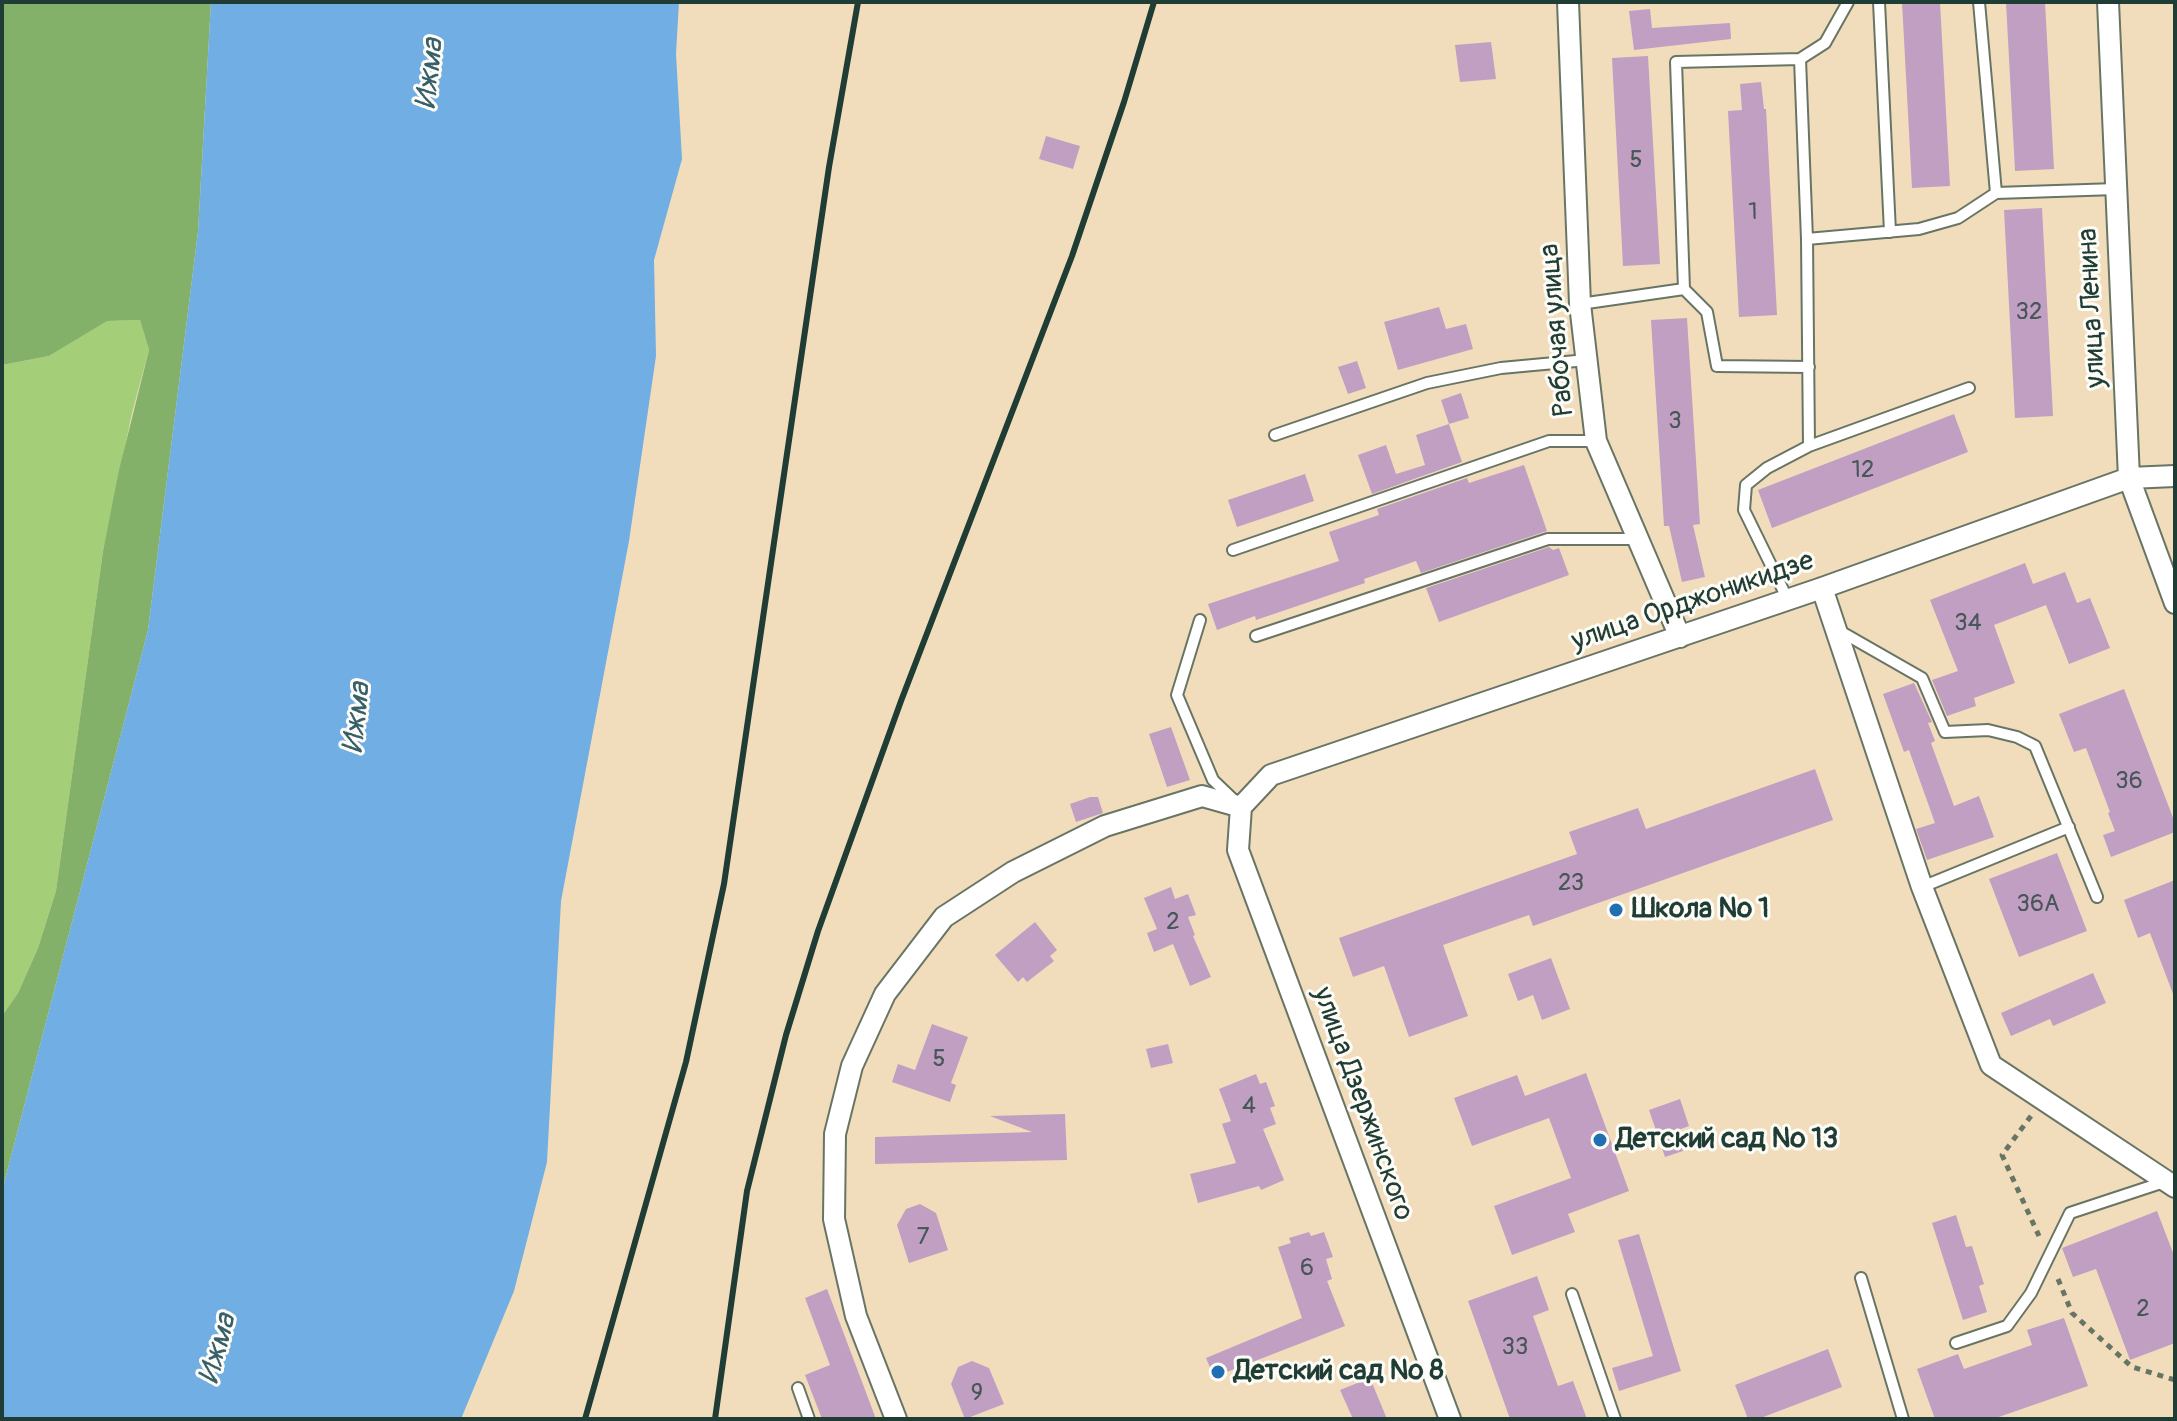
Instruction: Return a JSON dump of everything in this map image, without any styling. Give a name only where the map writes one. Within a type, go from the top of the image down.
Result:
[{"type":"street","name":"Рабочая улица","points":[[1568,2],[1580,304],[1596,441],[1680,637]]},
{"type":"street","name":"улица Ленина","points":[[2108,2],[2129,478],[2175,603]]},
{"type":"street","name":"улица Орджоникидзе","points":[[1241,807],[1271,775],[1788,600],[2129,478],[2175,476]]},
{"type":"street","points":[[1822,588],[1922,887],[1991,1065],[2171,1184]]},
{"type":"street","points":[[896,1419],[856,1316],[834,1219],[835,1134],[852,1066],[885,994],[944,917],[1013,872],[1105,826],[1202,796],[1241,807]]},
{"type":"street","name":"улица Дзержинского","points":[[1241,807],[1238,850],[1450,1419]]},
{"type":"lane","points":[[1809,367],[1717,366],[1707,312],[1684,289],[1676,62],[1800,59],[1825,43],[1848,2]]},
{"type":"lane","points":[[1879,2],[1890,232]]},
{"type":"lane","points":[[1979,2],[1996,193]]},
{"type":"lane","points":[[1800,59],[1807,239],[1809,446]]},
{"type":"lane","points":[[1807,239],[1919,229],[1958,218],[1996,193],[2116,189]]},
{"type":"lane","points":[[1580,304],[1684,289]]},
{"type":"lane","points":[[1275,435],[1427,383],[1501,368],[1587,360]]},
{"type":"lane","points":[[1788,600],[1744,510],[1746,485],[1767,468],[1809,446],[1969,388]]},
{"type":"lane","points":[[1233,550],[1549,441],[1596,441]]},
{"type":"lane","points":[[1256,636],[1548,539],[1638,539]]},
{"type":"lane","points":[[1200,620],[1177,695],[1213,780],[1241,807]]},
{"type":"lane","points":[[1836,629],[1922,678],[1945,732],[1988,730],[2017,737],[2035,746],[2097,897]]},
{"type":"lane","points":[[1922,887],[2069,827]]},
{"type":"lane","points":[[1956,1343],[2007,1326],[2031,1293],[2070,1213],[2171,1184]]},
{"type":"lane","points":[[1861,1278],[1903,1419]]},
{"type":"lane","points":[[1572,1294],[1615,1419]]},
{"type":"lane","points":[[798,1388],[809,1419]]},
{"type":"green space","points":[[2,2],[211,2],[198,232],[148,630],[2,1191],[2,1016],[18,993],[38,948],[56,891],[103,551],[119,470],[149,350],[140,320],[107,321],[49,356],[2,365]]},
{"type":"green space","points":[[140,320],[149,350],[132,413],[103,551],[56,891],[38,948],[18,993],[2,1016],[2,365],[49,356],[106,321]]},
{"type":"water","name":"Ижма","points":[[211,2],[679,2],[676,54],[682,159],[654,260],[656,356],[629,541],[561,901],[547,1162],[514,1291],[461,1419],[2,1419],[2,1191],[148,630],[198,232]]},
{"type":"building","points":[[1902,2],[1940,2],[1950,186],[1912,188]]},
{"type":"building","points":[[2006,2],[2045,2],[2054,169],[2015,171]]},
{"type":"building","points":[[1650,9],[1652,28],[1730,23],[1731,39],[1634,50],[1629,11]]},
{"type":"building","points":[[1491,42],[1496,79],[1460,82],[1455,45]]},
{"type":"building","points":[[1648,56],[1660,264],[1623,266],[1612,58]]},
{"type":"building","points":[[1761,82],[1766,109],[1777,315],[1739,317],[1728,111],[1742,110],[1740,84]]},
{"type":"building","points":[[1046,136],[1080,146],[1073,169],[1039,159]]},
{"type":"building","points":[[2042,208],[2053,416],[2015,418],[2004,210]]},
{"type":"building","points":[[1439,307],[1446,329],[1466,324],[1473,349],[1398,370],[1384,322]]},
{"type":"building","points":[[1687,318],[1700,524],[1693,525],[1705,577],[1682,582],[1669,526],[1664,526],[1651,320]]},
{"type":"building","points":[[1357,361],[1366,388],[1348,394],[1338,367]]},
{"type":"building","points":[[1461,393],[1469,418],[1449,424],[1441,400]]},
{"type":"building","points":[[1954,414],[1968,452],[1772,528],[1758,490]]},
{"type":"building","points":[[1449,424],[1462,462],[1372,494],[1358,455],[1386,445],[1396,474],[1425,465],[1416,435]]},
{"type":"building","points":[[1524,465],[1547,531],[1421,573],[1416,561],[1364,579],[1365,583],[1217,630],[1208,604],[1339,561],[1329,532],[1379,515],[1377,509],[1467,478],[1469,483]]},
{"type":"building","points":[[1305,474],[1314,501],[1237,527],[1228,500]]},
{"type":"building","points":[[1549,547],[1553,550],[1559,548],[1569,575],[1439,622],[1426,588]]},
{"type":"building","points":[[2025,563],[2033,584],[2065,572],[2077,603],[2090,598],[2110,648],[2069,664],[2046,605],[1994,625],[2015,683],[1974,698],[1976,706],[1947,716],[1932,680],[1958,671],[1930,600]]},
{"type":"building","points":[[1914,683],[1932,722],[1928,723],[1935,741],[1931,743],[1954,806],[1979,796],[1994,837],[1927,860],[1916,829],[1935,823],[1909,750],[1904,752],[1883,694]]},
{"type":"building","points":[[2124,689],[2175,823],[2175,832],[2111,857],[2103,835],[2115,831],[2110,812],[2086,748],[2074,752],[2059,714]]},
{"type":"building","points":[[1171,727],[1190,780],[1167,787],[1149,734]]},
{"type":"building","points":[[1815,769],[1833,820],[1533,926],[1529,915],[1443,945],[1468,1016],[1409,1037],[1384,966],[1353,977],[1339,938],[1577,854],[1569,832],[1638,808],[1646,829]]},
{"type":"building","points":[[1098,797],[1103,813],[1076,822],[1070,804]]},
{"type":"building","points":[[2057,853],[2087,931],[2019,957],[1989,879]]},
{"type":"building","points":[[2175,880],[2173,994],[2150,933],[2138,938],[2124,900]]},
{"type":"building","points":[[1171,887],[1175,899],[1188,894],[1196,915],[1188,917],[1193,936],[1211,977],[1190,986],[1173,944],[1154,952],[1147,933],[1157,929],[1144,898]]},
{"type":"building","points":[[1035,922],[1057,950],[1050,956],[1054,961],[1027,982],[1023,977],[1018,982],[995,955]]},
{"type":"building","points":[[1551,958],[1570,1009],[1542,1020],[1533,995],[1518,1001],[1508,974]]},
{"type":"building","points":[[2093,973],[2106,1003],[2053,1026],[2050,1019],[2011,1036],[2001,1013]]},
{"type":"building","points":[[932,1024],[968,1037],[951,1083],[956,1085],[950,1102],[892,1082],[898,1064],[915,1070]]},
{"type":"building","points":[[1168,1044],[1173,1063],[1151,1068],[1146,1049]]},
{"type":"building","points":[[1586,1073],[1629,1191],[1568,1214],[1575,1232],[1512,1255],[1494,1206],[1571,1178],[1549,1118],[1472,1146],[1454,1098],[1517,1075],[1525,1096]]},
{"type":"building","points":[[1256,1074],[1260,1084],[1266,1082],[1275,1106],[1270,1108],[1276,1124],[1263,1129],[1284,1180],[1261,1190],[1259,1186],[1198,1203],[1190,1174],[1236,1163],[1222,1124],[1231,1121],[1219,1089]]},
{"type":"building","points":[[1680,1099],[1689,1126],[1676,1131],[1683,1151],[1665,1157],[1649,1110]]},
{"type":"building","points":[[1065,1114],[1067,1160],[875,1164],[875,1137],[1032,1132],[990,1116]]},
{"type":"building","points":[[920,1204],[936,1213],[948,1250],[909,1263],[897,1225],[906,1209]]},
{"type":"building","points":[[2157,1211],[2175,1258],[2175,1343],[2130,1360],[2096,1269],[2073,1277],[2062,1248]]},
{"type":"building","points":[[1956,1215],[1966,1247],[1972,1246],[1984,1284],[1979,1286],[1987,1312],[1963,1320],[1932,1223]]},
{"type":"building","points":[[1309,1232],[1311,1236],[1324,1232],[1333,1257],[1326,1259],[1332,1279],[1327,1281],[1345,1326],[1214,1377],[1206,1358],[1302,1318],[1278,1247],[1291,1243],[1289,1238]]},
{"type":"building","points":[[1639,1234],[1681,1371],[1619,1391],[1612,1368],[1653,1356],[1618,1240]]},
{"type":"building","points":[[1537,1276],[1549,1310],[1533,1316],[1558,1386],[1573,1381],[1587,1419],[1510,1419],[1468,1301]]},
{"type":"building","points":[[827,1289],[876,1419],[822,1419],[805,1375],[830,1365],[805,1298]]},
{"type":"building","points":[[2064,1318],[2088,1386],[1993,1419],[1935,1419],[1917,1369],[1958,1354],[1964,1369],[2032,1345],[2027,1330]]},
{"type":"building","points":[[1828,1349],[1842,1387],[1758,1419],[1748,1419],[1735,1385]]},
{"type":"building","points":[[972,1361],[989,1368],[1004,1404],[965,1419],[951,1384],[958,1367]]},
{"type":"building","points":[[1370,1378],[1387,1419],[1353,1419],[1340,1390]]},
{"type":"railway","points":[[585,1419],[686,1062],[724,884],[829,167],[858,2]]},
{"type":"railway","points":[[715,1419],[747,1191],[786,1035],[818,931],[901,701],[1072,256],[1154,2]]},
{"type":"place","name":"Школа № 1","points":[[1616,910]]},
{"type":"place","name":"Детский сад № 13","points":[[1600,1140]]},
{"type":"place","name":"Детский сад № 8","points":[[1218,1372]]}]
